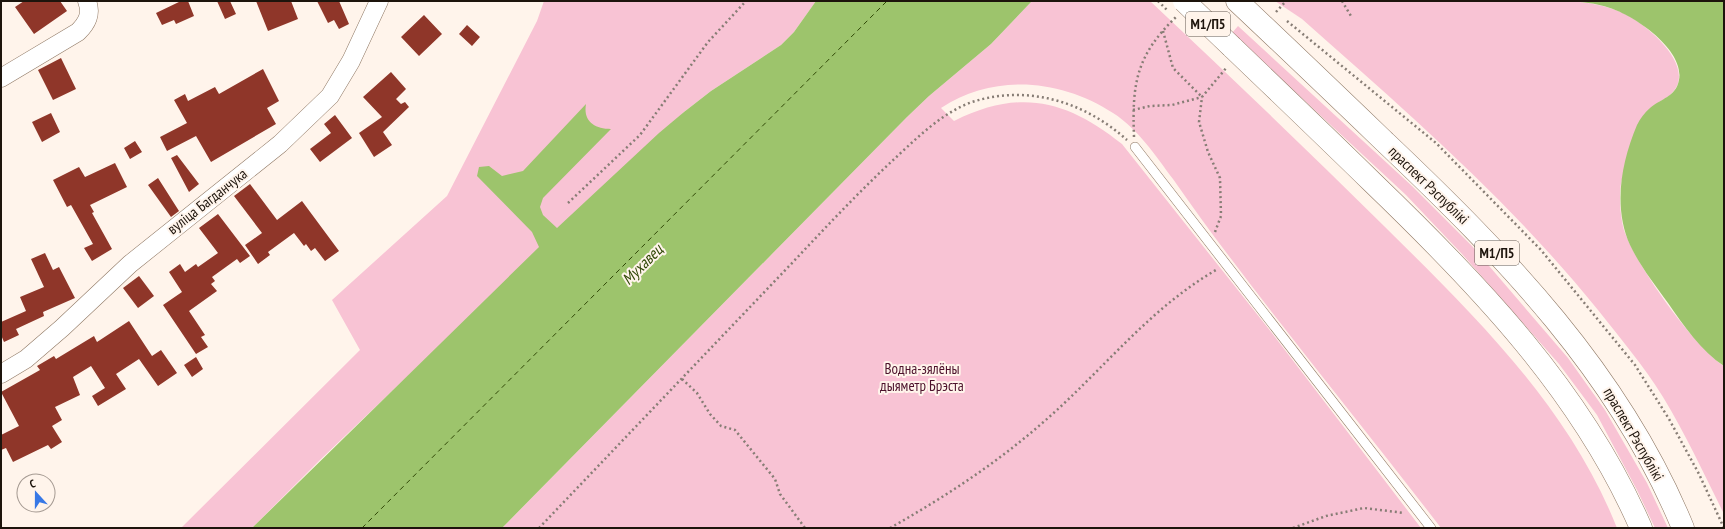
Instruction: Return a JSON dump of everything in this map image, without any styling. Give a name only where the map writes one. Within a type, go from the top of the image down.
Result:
[{"type":"highway","name":"М1/П5","points":[[1237,1],[1267,16]]},
{"type":"highway","name":"М1/П5","points":[[1180,8],[1228,59],[1412,221],[1482,293],[1548,370],[1599,445],[1641,528]]},
{"type":"highway","name":"праспект Рэспублікі","points":[[1267,16],[1498,254],[1556,320],[1602,379],[1643,444],[1672,502],[1683,528]]},
{"type":"street","points":[[1,78],[81,28],[90,15],[87,1]]},
{"type":"street","name":"вуліца Багданчука","points":[[1,374],[32,354],[141,254],[280,144],[330,96],[351,61],[379,1]]},
{"type":"lane","points":[[1135,147],[1158,175],[1210,246],[1431,528]]},
{"type":"path","points":[[568,203],[640,135],[708,42],[746,1]]},
{"type":"path","points":[[1267,16],[1286,1]]},
{"type":"path","points":[[1342,1],[1350,16]]},
{"type":"path","points":[[1135,147],[1133,110],[1135,87],[1140,65],[1153,42],[1180,8]]},
{"type":"path","points":[[1163,30],[1173,68],[1202,97]]},
{"type":"path","points":[[1228,59],[1233,72]]},
{"type":"path","points":[[1210,246],[1221,216],[1220,178],[1208,152],[1199,122],[1202,97],[1228,59]]},
{"type":"path","points":[[539,528],[859,193],[915,140],[944,117],[971,102],[1007,94],[1045,97],[1081,108],[1112,126],[1135,147]]},
{"type":"path","points":[[1133,110],[1150,106],[1172,105],[1202,97]]},
{"type":"path","points":[[890,528],[967,481],[1007,451],[1040,425],[1087,382],[1157,312],[1180,293],[1225,265]]},
{"type":"path","points":[[682,379],[697,393],[710,414],[721,426],[735,430],[775,479],[780,494],[805,528]]},
{"type":"path","points":[[1293,528],[1326,516],[1364,508],[1421,515]]},
{"type":"green space","points":[[544,1],[816,1],[794,32],[781,45],[711,91],[684,112],[321,459],[252,528],[181,528],[360,350],[332,300],[447,196],[537,21]]},
{"type":"green space","name":"Водна-зялёны дыяметр Брэста","points":[[1032,1],[1150,1],[1268,113],[1418,260],[1485,329],[1517,365],[1573,442],[1597,484],[1617,528],[1441,528],[1258,294],[1209,230],[1146,143],[1122,119],[1093,102],[1072,93],[1050,87],[1005,85],[983,89],[961,97],[941,108],[954,121],[1000,104],[1022,102],[1042,104],[1062,109],[1082,117],[1102,129],[1122,144],[1268,328],[1421,528],[502,528],[907,117],[929,96],[991,44]]},
{"type":"green space","points":[[1275,1],[1580,2],[1604,6],[1627,15],[1651,32],[1662,43],[1672,56],[1678,68],[1679,81],[1673,92],[1659,102],[1625,170],[1620,188],[1621,217],[1630,245],[1667,304],[1697,342],[1724,366],[1724,514],[1687,440],[1656,386],[1640,363],[1598,310],[1564,270],[1529,231],[1456,158],[1302,19]]},
{"type":"green space","points":[[1238,26],[1412,186],[1472,246],[1568,358],[1605,410],[1647,483],[1668,528],[1655,528],[1637,490],[1597,415],[1559,364],[1462,254],[1406,195],[1232,33]]},
{"type":"water","name":"Мухавец","points":[[816,1],[1032,1],[991,44],[929,96],[907,117],[502,528],[252,528],[539,247],[532,232],[477,176],[479,167],[489,166],[502,176],[523,171],[586,104],[586,115],[591,123],[605,129],[611,129],[543,198],[540,207],[543,215],[557,228],[659,133],[684,112],[711,91],[781,45],[794,32]]},
{"type":"water","points":[[1566,1],[1724,1],[1724,366],[1700,346],[1693,338],[1648,275],[1630,245],[1622,216],[1621,185],[1623,170],[1631,140],[1637,125],[1644,114],[1675,90],[1679,80],[1679,69],[1674,57],[1656,36],[1632,18],[1610,8],[1599,5]]},
{"type":"building","points":[[24,1],[60,1],[67,11],[34,34],[15,7]]},
{"type":"building","points":[[181,1],[188,1],[194,16],[176,24],[174,20],[162,25],[156,13]]},
{"type":"building","points":[[217,1],[230,1],[236,14],[225,19]]},
{"type":"building","points":[[256,1],[291,1],[298,19],[268,31]]},
{"type":"building","points":[[317,1],[339,1],[349,24],[339,29],[334,20],[328,23]]},
{"type":"building","points":[[424,15],[442,34],[419,56],[401,37]]},
{"type":"building","points":[[467,25],[480,37],[472,46],[459,34]]},
{"type":"building","points":[[61,58],[76,89],[53,100],[38,70]]},
{"type":"building","points":[[263,69],[279,101],[267,108],[276,124],[211,162],[196,136],[167,151],[160,137],[187,123],[174,100],[185,94],[188,101],[215,87],[219,94]]},
{"type":"building","points":[[391,72],[406,89],[396,99],[401,104],[405,102],[409,107],[383,132],[392,145],[374,157],[359,133],[382,117],[363,97]]},
{"type":"building","points":[[51,113],[60,132],[42,142],[32,122]]},
{"type":"building","points":[[335,115],[352,138],[320,162],[310,149],[331,133],[324,124]]},
{"type":"building","points":[[135,141],[142,152],[130,159],[124,148]]},
{"type":"building","points":[[177,155],[199,184],[189,192],[171,158]]},
{"type":"building","points":[[115,163],[127,187],[90,205],[94,212],[92,213],[112,249],[92,261],[84,248],[93,244],[71,205],[67,207],[53,180],[79,167],[85,177]]},
{"type":"building","points":[[158,178],[179,211],[171,217],[148,185]]},
{"type":"building","points":[[250,184],[277,220],[302,201],[339,251],[325,261],[315,248],[311,251],[306,244],[304,246],[294,233],[268,252],[270,255],[258,264],[245,245],[262,233],[234,196]]},
{"type":"building","points":[[218,214],[250,256],[240,263],[237,259],[212,277],[215,281],[211,284],[217,291],[189,311],[205,335],[201,337],[208,347],[196,354],[163,305],[182,292],[169,272],[180,264],[185,272],[196,264],[198,267],[218,253],[199,228]]},
{"type":"building","points":[[45,253],[53,270],[59,267],[75,298],[43,312],[44,316],[16,329],[19,335],[4,342],[1,335],[1,322],[26,311],[20,297],[44,287],[31,259]]},
{"type":"building","points":[[139,276],[154,296],[138,308],[123,288]]},
{"type":"building","points":[[129,321],[152,356],[161,350],[177,373],[158,386],[139,359],[116,374],[126,389],[98,406],[92,396],[105,388],[91,366],[73,377],[80,395],[55,407],[62,420],[52,426],[62,442],[51,449],[48,445],[13,462],[6,448],[1,450],[1,435],[19,426],[1,392],[40,370],[37,366],[54,356],[56,359],[94,336],[97,342]]},
{"type":"building","points":[[196,357],[203,369],[192,377],[184,365]]},
{"type":"ferry route","points":[[362,528],[887,1]]}]
